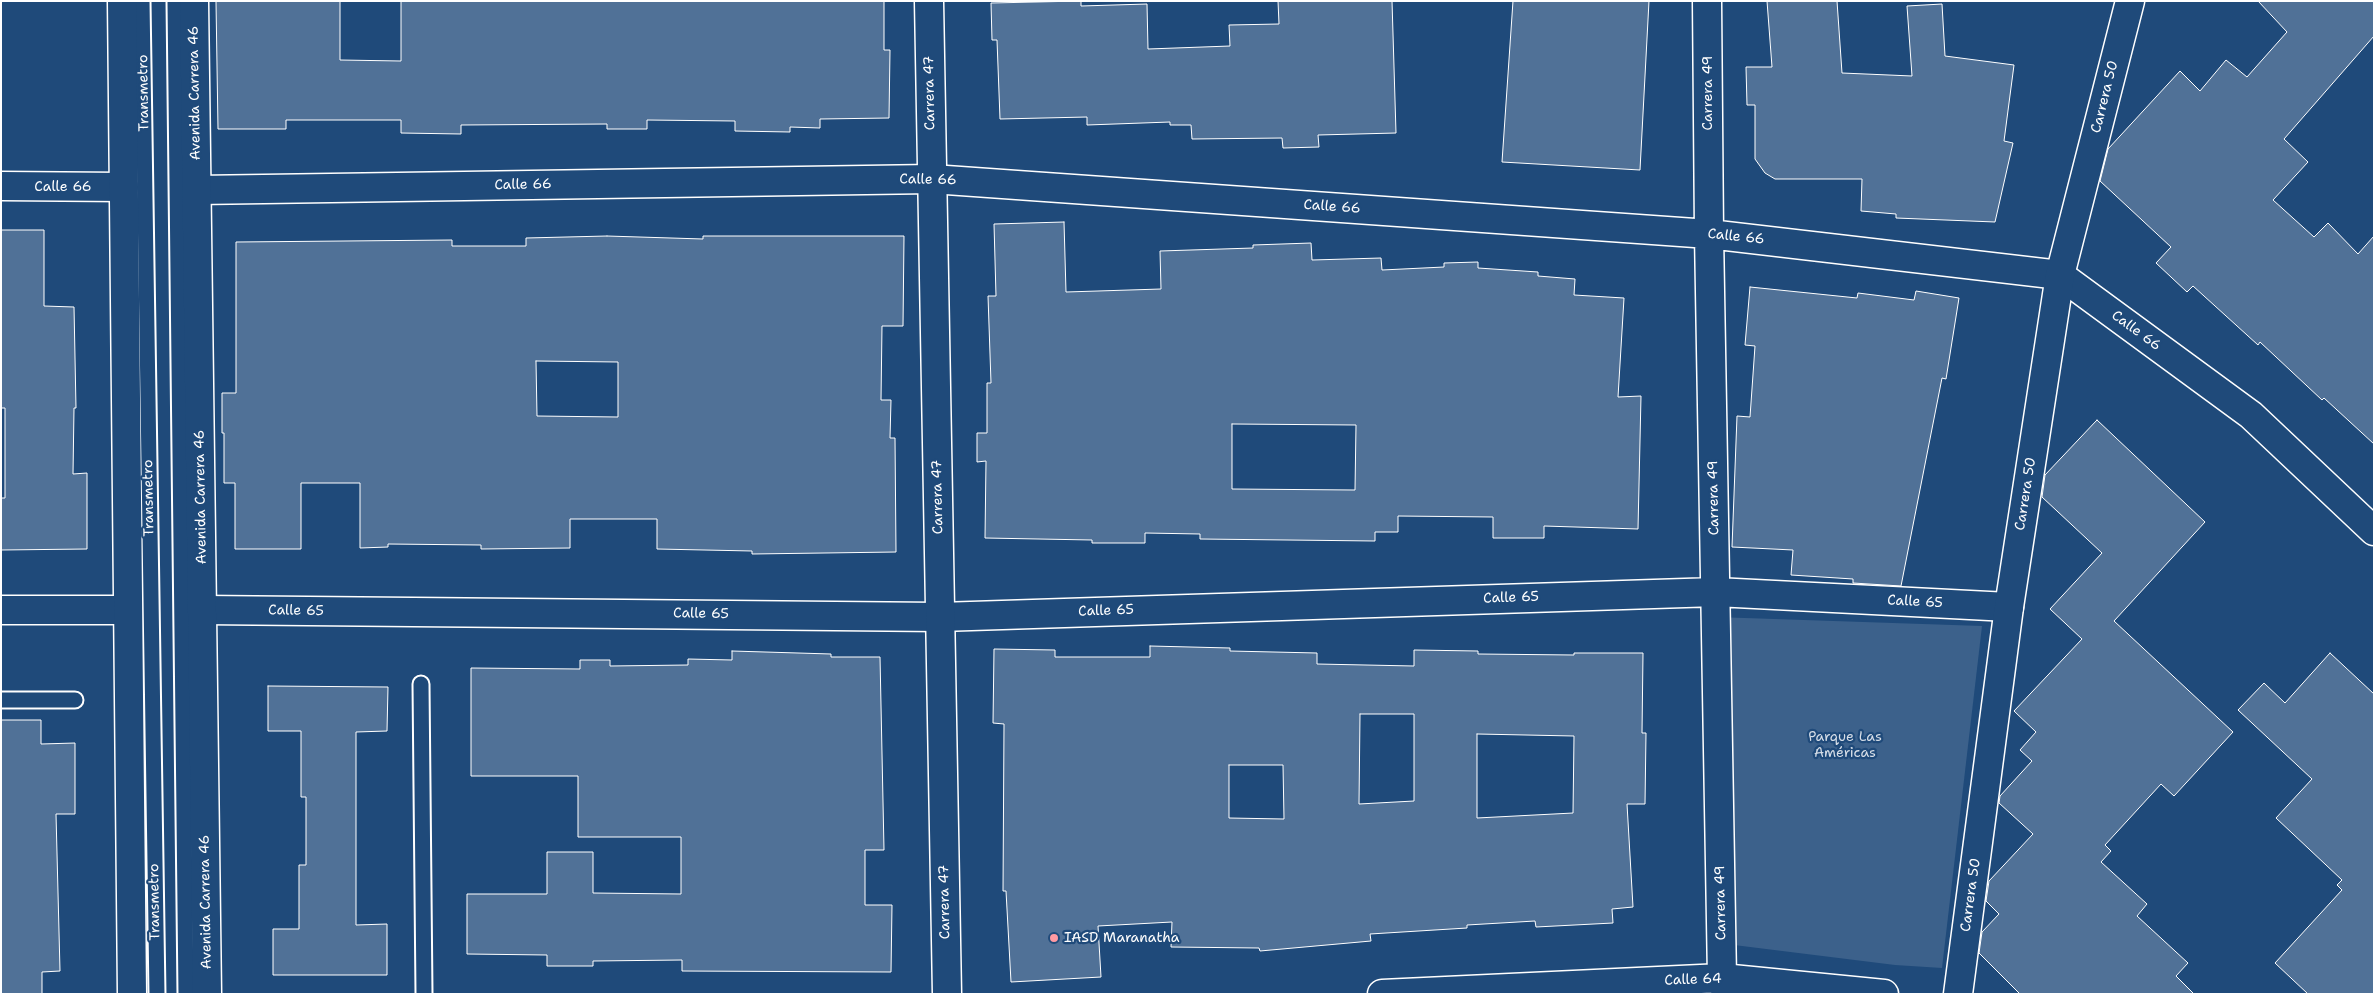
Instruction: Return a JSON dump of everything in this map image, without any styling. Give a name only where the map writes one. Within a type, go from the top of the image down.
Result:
[{"type":"street","points":[[122,1],[132,994]]},
{"type":"street","name":"Avenida Carrera 46","points":[[194,1],[207,994]]},
{"type":"street","name":"Carrera 47","points":[[929,1],[947,994]]},
{"type":"street","name":"Carrera 49","points":[[1708,1],[1709,234],[1724,986]]},
{"type":"street","name":"Carrera 50","points":[[1958,994],[2009,607],[2060,275],[2130,1]]},
{"type":"street","name":"Calle 66","points":[[196,190],[932,179],[1709,234],[2060,275],[2251,415],[2374,531]]},
{"type":"street","name":"Calle 66","points":[[1,186],[124,187]]},
{"type":"street","name":"Calle 65","points":[[202,610],[940,617],[1716,592],[2009,607]]},
{"type":"street","points":[[1,610],[128,610]]},
{"type":"street","name":"Calle 64","points":[[1382,994],[1724,986],[1884,994]]},
{"type":"lane","name":"Transmetro","points":[[142,1],[157,994]]},
{"type":"lane","points":[[175,1],[186,994]]},
{"type":"lane","points":[[421,684],[424,994]]},
{"type":"lane","points":[[1,700],[75,700]]},
{"type":"green space","name":"Parque Las Américas","points":[[1715,617],[1982,626],[1942,968],[1895,965],[1734,945]]},
{"type":"building","points":[[216,1],[340,1],[340,60],[401,61],[401,1],[884,1],[884,50],[890,50],[889,118],[820,119],[820,128],[790,127],[790,132],[735,131],[735,121],[647,120],[647,129],[607,129],[607,124],[461,125],[461,134],[401,133],[401,120],[286,120],[286,129],[218,129]]},
{"type":"building","points":[[1081,1],[1081,6],[1147,4],[1148,49],[1230,46],[1229,25],[1279,24],[1278,1],[1392,1],[1396,133],[1318,135],[1319,147],[1283,148],[1282,138],[1192,139],[1191,125],[1170,125],[1170,122],[1087,125],[1087,117],[1000,119],[997,40],[992,40],[991,3]]},
{"type":"building","points":[[1513,1],[1649,1],[1640,170],[1502,162]]},
{"type":"building","points":[[1767,1],[1837,1],[1842,73],[1912,76],[1907,6],[1942,4],[1945,56],[2014,65],[2004,141],[2013,143],[1995,222],[1896,218],[1896,214],[1861,211],[1862,179],[1775,179],[1765,173],[1755,159],[1755,105],[1747,105],[1746,67],[1772,67]]},
{"type":"building","points":[[2258,1],[2374,1],[2374,36],[2284,139],[2308,162],[2273,200],[2314,237],[2328,223],[2358,254],[2374,236],[2374,444],[2324,398],[2322,400],[2260,342],[2258,345],[2193,286],[2187,292],[2156,263],[2171,247],[2100,181],[2108,149],[2180,71],[2200,91],[2226,60],[2247,77],[2287,32]]},
{"type":"building","points":[[1064,222],[1066,292],[1161,289],[1160,251],[1253,248],[1253,245],[1311,243],[1312,260],[1381,258],[1382,270],[1444,267],[1444,263],[1478,262],[1478,268],[1538,272],[1538,276],[1575,279],[1574,295],[1624,298],[1618,397],[1641,396],[1638,529],[1544,526],[1544,538],[1493,538],[1493,517],[1398,516],[1398,532],[1375,532],[1375,541],[1200,539],[1200,534],[1145,533],[1145,543],[1092,543],[1092,540],[985,538],[986,461],[977,462],[977,433],[987,433],[987,383],[991,383],[988,296],[996,296],[994,224]],"holes":[[[1232,424],[1356,425],[1355,490],[1232,489]]]},
{"type":"building","points":[[1,230],[44,230],[44,306],[74,307],[76,408],[74,408],[73,474],[87,473],[87,549],[1,550],[1,498],[5,498],[5,408],[1,408]]},
{"type":"building","points":[[607,236],[703,239],[703,236],[904,236],[903,326],[882,326],[881,400],[891,400],[890,438],[895,438],[896,552],[752,554],[752,551],[657,549],[657,519],[570,519],[570,548],[481,549],[481,545],[388,544],[388,547],[360,548],[360,483],[301,483],[301,549],[235,549],[235,483],[224,483],[222,393],[236,393],[236,242],[452,240],[452,246],[526,246],[526,238]],"holes":[[[536,361],[618,362],[618,417],[537,416]]]},
{"type":"building","points":[[1750,287],[1857,298],[1858,293],[1914,300],[1916,291],[1959,298],[1946,379],[1942,378],[1901,586],[1853,583],[1853,579],[1791,575],[1793,550],[1732,547],[1737,416],[1750,417],[1755,346],[1745,345]]},
{"type":"building","points":[[2097,420],[2205,522],[2114,621],[2233,732],[2174,796],[2161,784],[2105,845],[2111,851],[2101,862],[2147,904],[2137,916],[2188,963],[2176,976],[2194,994],[2020,994],[1979,953],[1982,932],[1999,914],[1986,901],[1989,881],[2033,834],[1999,803],[2000,796],[2032,761],[2020,750],[2036,732],[2014,711],[2082,639],[2050,609],[2102,553],[2042,497],[2045,475]]},
{"type":"building","points":[[1150,646],[1230,648],[1230,651],[1317,653],[1317,664],[1414,666],[1414,650],[1478,651],[1478,654],[1574,655],[1574,653],[1643,653],[1642,733],[1646,733],[1645,804],[1627,804],[1633,907],[1612,909],[1613,923],[1536,927],[1535,921],[1467,925],[1467,928],[1370,934],[1371,941],[1260,951],[1259,948],[1171,947],[1172,922],[1098,926],[1101,977],[1011,982],[1006,891],[1003,891],[1004,724],[993,723],[994,649],[1055,650],[1055,657],[1150,657]],"holes":[[[1360,714],[1414,714],[1414,801],[1359,804]],[[1477,734],[1574,736],[1573,813],[1477,818]],[[1229,765],[1283,765],[1284,819],[1229,818]]]},
{"type":"building","points":[[732,651],[831,654],[831,657],[880,657],[884,850],[865,850],[865,905],[892,905],[891,972],[682,971],[682,960],[593,961],[593,966],[547,966],[547,955],[467,954],[467,894],[547,894],[547,852],[593,852],[593,893],[681,894],[681,837],[578,837],[578,776],[471,776],[471,668],[580,669],[580,660],[610,660],[610,666],[688,665],[688,659],[732,660]]},
{"type":"building","points":[[2330,653],[2374,694],[2374,994],[2308,994],[2275,963],[2342,890],[2337,885],[2342,880],[2276,818],[2312,779],[2238,710],[2264,683],[2285,703]]},
{"type":"building","points":[[268,686],[388,687],[387,731],[356,732],[356,925],[387,924],[387,975],[273,975],[273,929],[299,929],[299,865],[306,865],[306,797],[301,797],[301,731],[268,731]]},
{"type":"building","points":[[1,720],[41,720],[41,744],[75,743],[75,814],[56,814],[60,971],[42,972],[42,994],[1,994]]},
{"type":"place","name":"IASD Maranatha","points":[[1054,938]]}]
